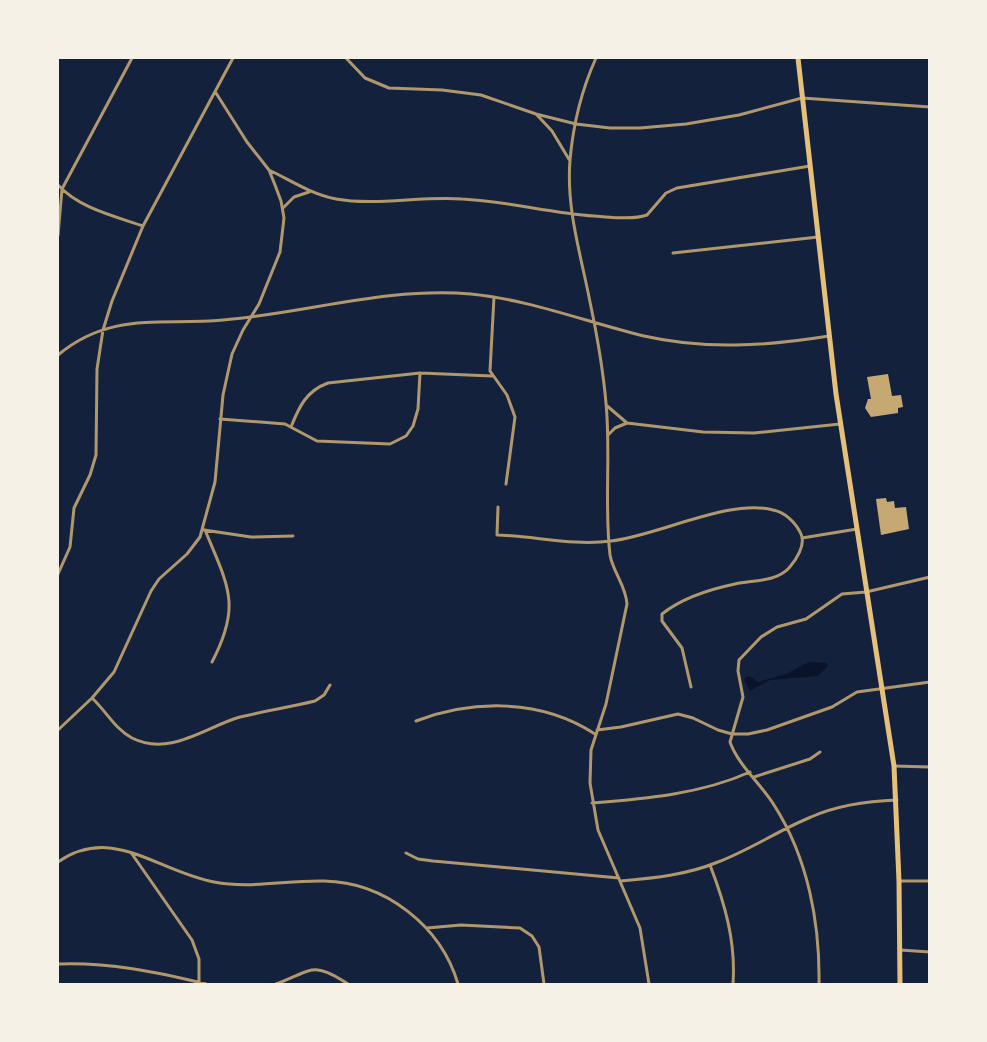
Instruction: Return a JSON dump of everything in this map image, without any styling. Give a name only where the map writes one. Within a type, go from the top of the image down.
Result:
[{"type":"main road","points":[[798,58],[840,424],[880,689],[894,766],[897,800],[900,984]]},
{"type":"street","points":[[58,235],[62,189],[132,58]]},
{"type":"street","points":[[58,574],[70,547],[74,508],[90,475],[96,455],[97,376],[103,330],[118,282],[143,226],[216,93],[233,58]]},
{"type":"street","points":[[346,58],[372,82],[389,88],[442,90],[481,95],[536,114],[576,124],[624,129],[686,124],[739,115],[802,98],[930,107]]},
{"type":"street","points":[[350,58],[354,66]]},
{"type":"street","points":[[596,58],[576,124],[570,161],[572,214],[580,262],[594,322],[606,404],[608,436],[606,515],[612,562],[624,589],[626,611],[606,704],[590,753],[592,802],[603,845],[640,928],[649,984]]},
{"type":"street","points":[[58,730],[92,698],[118,666],[151,591],[160,579],[195,545],[204,530],[216,470],[220,419],[232,354],[259,304],[280,252],[283,232],[283,209],[269,170],[247,142],[216,93]]},
{"type":"street","points":[[536,114],[552,131],[570,161]]},
{"type":"street","points":[[269,170],[311,192],[350,201],[440,198],[482,200],[572,214],[643,216],[651,212],[666,193],[677,188],[810,166]]},
{"type":"street","points":[[58,185],[89,206],[143,226]]},
{"type":"street","points":[[283,209],[298,195],[311,192]]},
{"type":"street","points":[[673,253],[818,237]]},
{"type":"street","points":[[58,356],[72,343],[103,330],[133,323],[197,322],[251,318],[292,313],[334,303],[387,295],[438,292],[494,297],[544,307],[645,336],[715,345],[770,344],[829,336]]},
{"type":"street","points":[[494,297],[489,366],[492,376],[507,395],[515,416],[506,484]]},
{"type":"street","points":[[220,419],[276,422],[291,427],[317,441],[369,445],[393,443],[411,430],[416,418],[420,373]]},
{"type":"street","points":[[291,427],[302,403],[312,392],[321,386],[420,373],[492,376]]},
{"type":"street","points":[[606,404],[627,423]]},
{"type":"street","points":[[608,436],[615,428],[627,423],[728,433],[780,431],[840,424]]},
{"type":"street","points":[[498,507],[497,535],[578,543],[609,542],[642,536],[718,513],[758,508],[781,512],[793,523],[802,538],[798,553],[783,573],[772,578],[736,584],[701,594],[673,608],[662,617],[682,648],[691,687]]},
{"type":"street","points":[[802,538],[856,529]]},
{"type":"street","points":[[204,530],[252,537],[293,536]]},
{"type":"street","points":[[204,530],[230,598],[227,629],[212,662]]},
{"type":"street","points":[[819,984],[818,943],[811,898],[803,868],[787,828],[774,804],[731,745],[732,734],[742,704],[738,666],[743,653],[768,631],[806,619],[836,596],[866,592],[930,577]]},
{"type":"street","points":[[416,721],[460,708],[505,705],[527,708],[567,720],[596,732],[678,714],[693,718],[718,730],[732,734],[748,734],[767,730],[832,707],[852,694],[930,682]]},
{"type":"street","points":[[92,698],[125,734],[141,742],[161,744],[181,741],[240,717],[315,701],[324,695],[330,685]]},
{"type":"street","points":[[754,777],[810,759],[820,752]]},
{"type":"street","points":[[894,766],[930,766]]},
{"type":"street","points":[[592,802],[668,794],[731,780],[750,772]]},
{"type":"street","points":[[406,853],[418,859],[620,880],[678,875],[710,865],[811,817],[844,806],[897,800]]},
{"type":"street","points":[[58,862],[77,851],[95,846],[114,847],[188,876],[217,883],[254,885],[324,881],[352,884],[385,896],[413,915],[427,928],[446,956],[458,984]]},
{"type":"street","points":[[132,854],[192,940],[199,958],[199,984]]},
{"type":"street","points":[[710,865],[729,924],[733,959],[733,984]]},
{"type":"street","points":[[899,881],[930,881]]},
{"type":"street","points":[[427,928],[454,925],[520,928],[532,936],[539,948],[544,984]]},
{"type":"street","points":[[900,950],[930,952]]},
{"type":"street","points":[[58,964],[89,964],[131,968],[206,984]]},
{"type":"street","points":[[276,984],[304,972],[317,969],[327,972],[348,984]]},
{"type":"water","points":[[809,662],[826,663],[828,666],[818,676],[770,680],[750,691],[744,680],[750,676],[758,682],[786,674]]},
{"type":"building","points":[[888,374],[892,396],[901,395],[903,407],[898,408],[898,413],[871,417],[865,408],[868,399],[871,399],[867,377]]},
{"type":"building","points":[[886,498],[887,502],[894,501],[895,508],[906,507],[909,529],[881,535],[876,499]]}]
